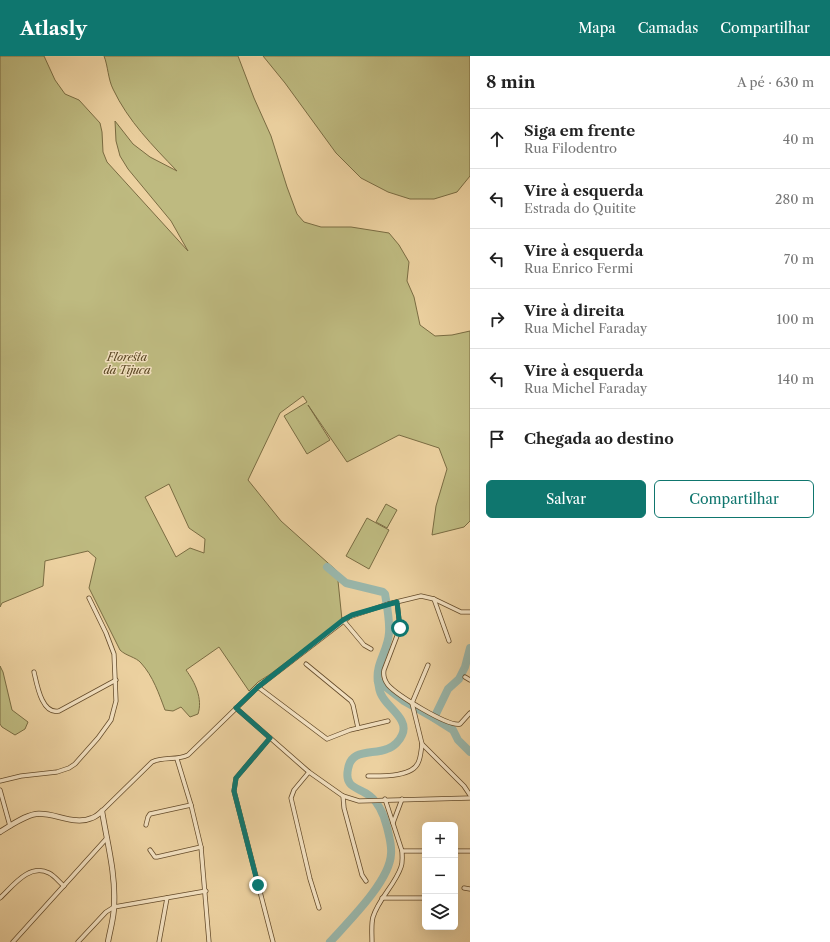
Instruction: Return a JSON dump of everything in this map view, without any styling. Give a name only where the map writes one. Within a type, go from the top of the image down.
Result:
[{"type":"street","points":[[0,832],[35,814],[46,814],[82,820],[92,818],[102,811],[152,762],[161,759],[177,759],[188,755],[258,687],[343,620],[352,615],[421,596],[434,599],[461,612],[470,612]]},
{"type":"street","points":[[0,781],[21,776],[57,772],[69,768],[75,764],[111,720],[116,701],[114,654],[112,646],[89,598]]},
{"type":"street","points":[[434,599],[449,641]]},
{"type":"street","points":[[397,602],[400,628],[383,673],[387,684],[412,704],[457,725],[460,724],[470,713]]},
{"type":"street","points":[[343,620],[364,645],[371,649]]},
{"type":"street","points":[[306,664],[351,701],[358,728]]},
{"type":"street","points":[[368,776],[408,772],[418,763],[422,744],[412,704],[428,665]]},
{"type":"street","points":[[34,672],[45,706],[49,711],[54,712],[59,711],[116,680]]},
{"type":"street","points":[[465,677],[470,680]]},
{"type":"street","points":[[258,687],[325,738],[330,738],[344,732],[388,721]]},
{"type":"street","points":[[236,708],[309,772],[343,796],[367,801],[383,799],[470,797],[464,786],[422,744]]},
{"type":"street","points":[[270,738],[236,778],[234,791],[273,942]]},
{"type":"street","points":[[177,759],[191,805],[201,847],[210,941]]},
{"type":"street","points":[[309,772],[294,790],[291,798],[310,879],[319,908]]},
{"type":"street","points":[[0,790],[10,826]]},
{"type":"street","points":[[343,796],[344,808],[362,875],[366,881]]},
{"type":"street","points":[[372,942],[373,919],[382,898],[401,867],[402,851],[383,799]]},
{"type":"street","points":[[393,823],[402,799]]},
{"type":"street","points":[[146,825],[150,814],[191,805]]},
{"type":"street","points":[[102,811],[114,880],[114,907],[108,942]]},
{"type":"street","points":[[13,942],[107,838]]},
{"type":"street","points":[[150,850],[157,858],[201,847]]},
{"type":"street","points":[[402,851],[422,851]]},
{"type":"street","points":[[458,851],[470,851]]},
{"type":"street","points":[[0,898],[25,875],[31,872],[39,871],[50,874],[64,886]]},
{"type":"street","points":[[464,888],[470,889]]},
{"type":"street","points":[[78,942],[106,912],[114,907],[206,891]]},
{"type":"street","points":[[159,942],[167,898]]},
{"type":"street","points":[[382,898],[422,898]]},
{"type":"green space","name":"Floresta da Tijuca","points":[[0,56],[44,56],[55,80],[65,94],[79,100],[100,123],[103,152],[107,162],[188,251],[171,221],[128,169],[120,156],[116,141],[115,121],[133,144],[150,157],[177,171],[142,133],[119,101],[111,85],[104,56],[238,56],[254,98],[271,136],[297,214],[304,222],[321,227],[351,227],[389,233],[399,245],[409,262],[407,281],[414,297],[420,325],[435,336],[452,335],[470,331],[470,521],[464,527],[432,535],[436,506],[447,469],[439,448],[399,435],[347,462],[308,405],[330,440],[307,454],[284,416],[307,402],[303,396],[280,413],[248,480],[281,521],[337,571],[342,620],[258,682],[249,691],[219,647],[186,670],[199,697],[200,702],[198,714],[190,717],[181,707],[173,711],[165,710],[155,685],[145,668],[139,661],[120,650],[89,588],[96,558],[88,551],[45,561],[43,586],[2,603],[0,607]],"holes":[[[169,484],[189,528],[205,539],[204,553],[190,548],[176,557],[145,497]]]},
{"type":"green space","points":[[263,56],[470,56],[470,176],[457,192],[434,199],[410,199],[388,192],[361,178],[336,153],[285,83]]},
{"type":"green space","points":[[386,504],[397,510],[387,528],[376,522]]},
{"type":"green space","points":[[367,518],[389,530],[369,569],[346,556]]},
{"type":"green space","points":[[0,666],[3,672],[12,710],[28,722],[25,729],[15,735],[2,727],[0,724]]},
{"type":"waterway","points":[[327,567],[346,583],[383,592],[385,594],[389,619],[389,633],[378,669],[378,682],[380,693],[400,718],[404,729],[400,739],[392,747],[381,751],[363,753],[353,758],[350,762],[347,776],[348,780],[353,787],[366,793],[379,806],[386,823],[390,840],[391,854],[389,865],[384,876],[367,901],[330,942]]},
{"type":"waterway","points":[[434,718],[448,689],[459,679],[465,667],[470,648]]},
{"type":"waterway","points":[[378,681],[404,701],[453,730],[458,740],[470,752]]},
{"type":"route","points":[[258,885],[236,804],[234,781],[270,738],[236,708],[258,687],[343,620],[352,615],[397,602],[400,628]]}]
